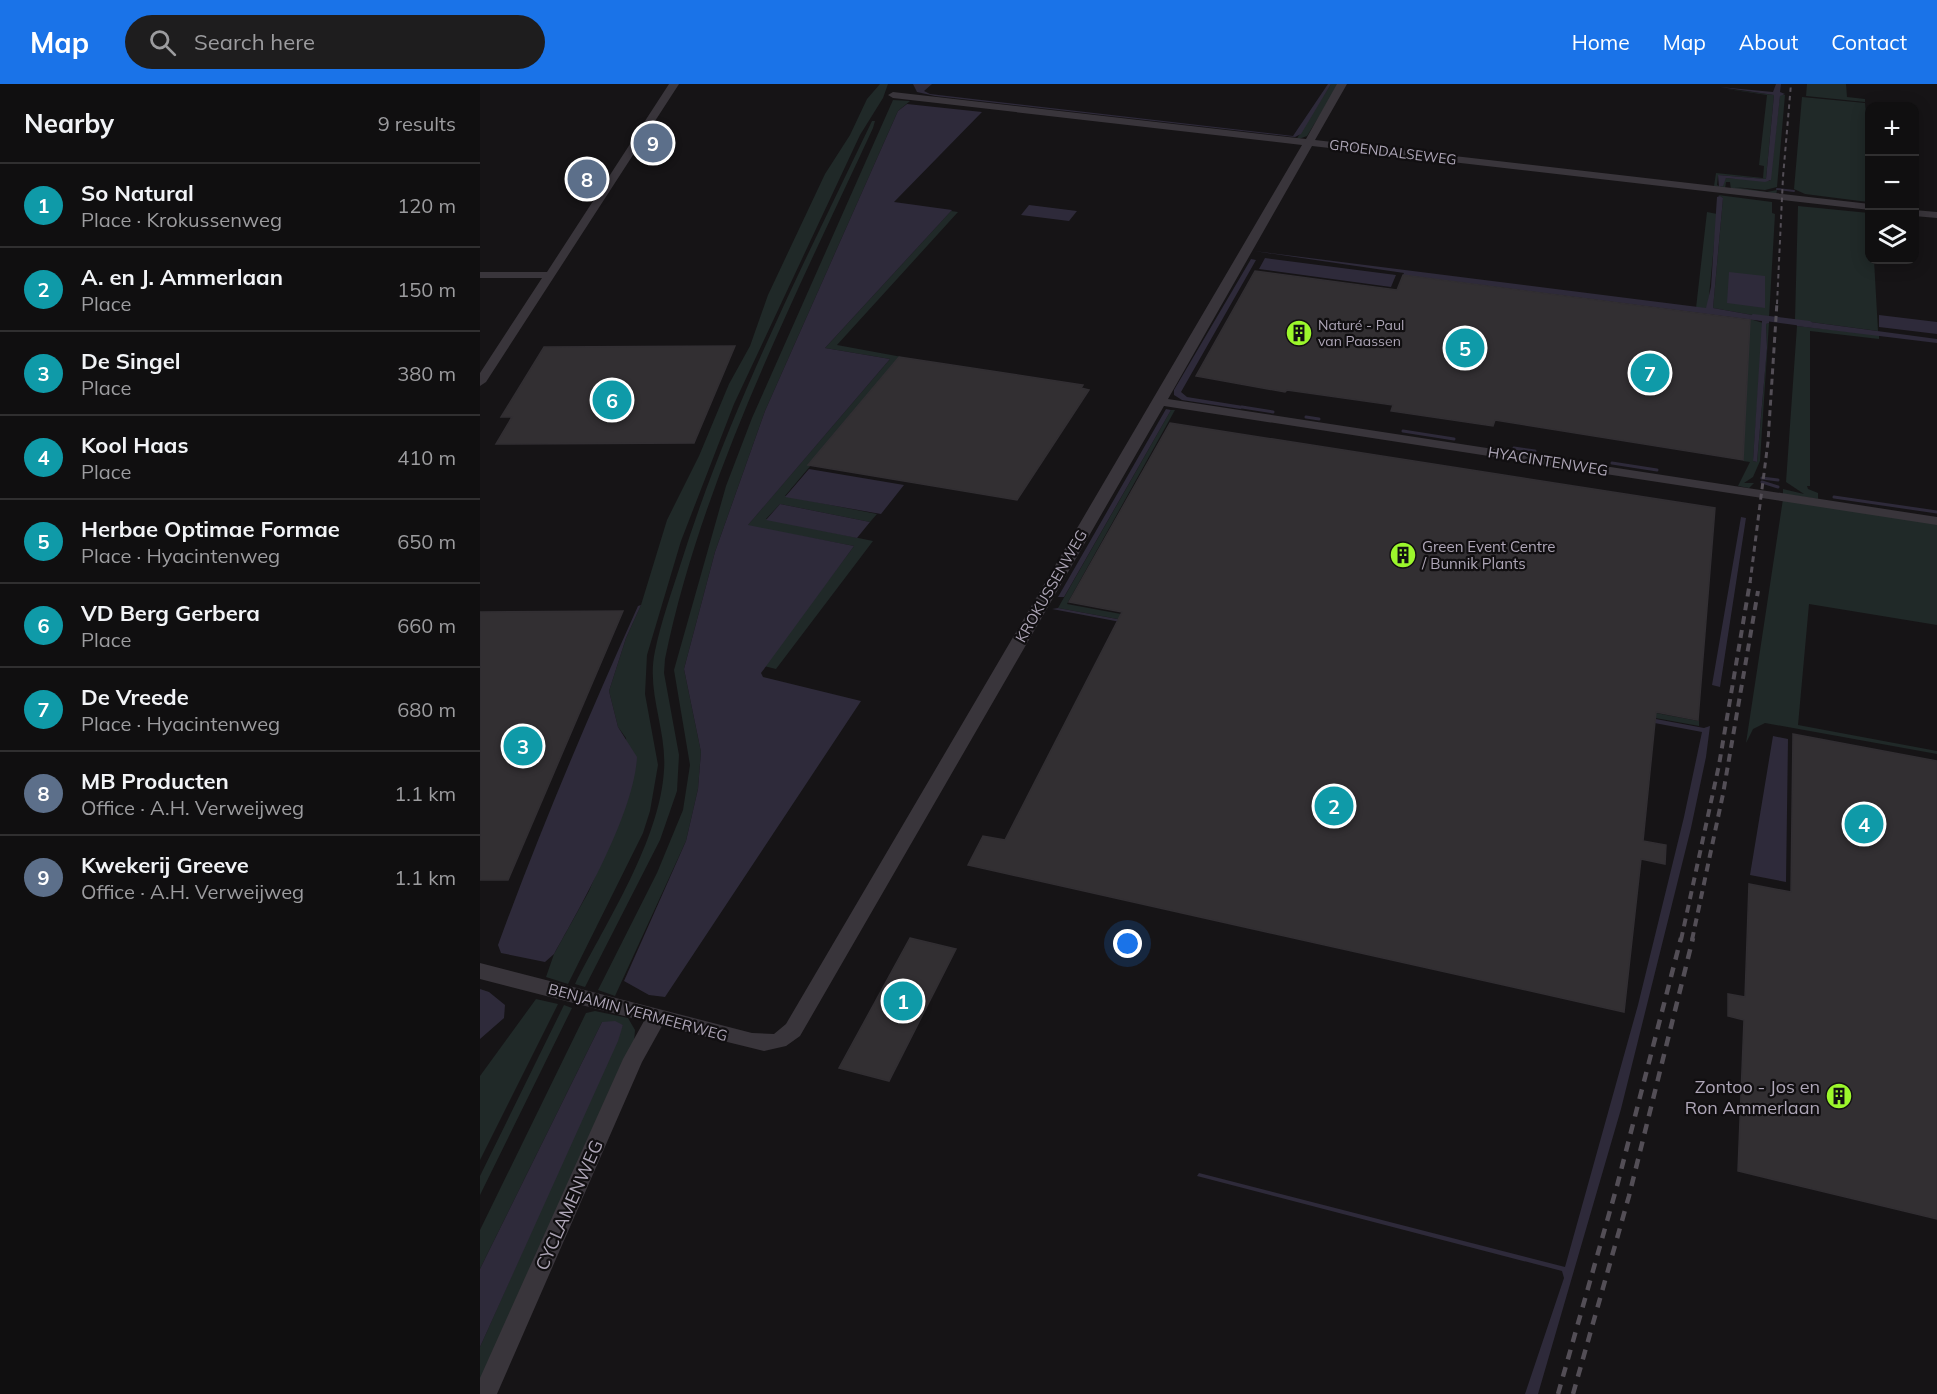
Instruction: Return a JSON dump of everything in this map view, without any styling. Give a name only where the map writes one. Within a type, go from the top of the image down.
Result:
[{"type":"street","points":[[480,382],[674,84]]},
{"type":"street","name":"KROKUSSENWEG","points":[[793,1030],[1342,84]]},
{"type":"street","name":"GROENDALSEWEG","points":[[895,88],[917,97],[1865,207]]},
{"type":"street","points":[[1919,213],[1937,215]]},
{"type":"street","points":[[480,275],[550,275]]},
{"type":"street","name":"HYACINTENWEG","points":[[1159,401],[1937,521]]},
{"type":"street","name":"BENJAMIN VERMEERWEG","points":[[480,971],[656,1018],[771,1044],[783,1040],[793,1030]]},
{"type":"street","name":"CYCLAMENWEG","points":[[485,1394],[633,1059],[656,1018]]},
{"type":"shaded area","points":[[880,84],[888,84],[883,98],[860,135],[734,404],[681,541],[647,655],[645,694],[658,765],[650,811],[643,833],[568,984],[546,977],[554,954],[589,891],[628,799],[626,738],[618,727],[609,691],[626,638],[641,605],[667,520],[699,456],[729,384],[750,346],[768,295],[825,174],[850,135],[867,99]]},
{"type":"shaded area","points":[[913,84],[932,84],[924,91],[930,94],[1293,136],[1328,84],[1331,84],[1301,134],[1295,137],[935,96],[917,92]]},
{"type":"shaded area","points":[[1331,84],[1339,84],[1307,136],[1296,140]]},
{"type":"shaded area","points":[[1776,84],[1781,84],[1780,92],[1785,94],[1780,96],[1771,180],[1765,182],[1726,178],[1723,186],[1719,187],[1718,175],[1766,179],[1774,95],[1720,87],[1773,92]]},
{"type":"shaded area","points":[[1807,84],[1846,84],[1847,97],[1865,99],[1865,102],[1806,96]]},
{"type":"shaded area","points":[[1720,88],[1774,95],[1766,179],[1718,175],[1717,185],[1721,187],[1726,178],[1770,181],[1780,95],[1785,95],[1777,187],[1765,190],[1734,187],[1767,192],[1777,190],[1776,195],[1731,190],[1730,182],[1726,182],[1725,189],[1714,186],[1716,173],[1763,178],[1764,166],[1759,165],[1767,95]]},
{"type":"shaded area","points":[[1802,97],[1865,103],[1865,202],[1805,194],[1794,189]]},
{"type":"shaded area","points":[[893,100],[910,101],[898,111],[765,411],[715,552],[684,669],[701,752],[698,789],[686,841],[615,996],[598,990],[657,873],[683,810],[690,765],[674,670],[726,486],[752,418]]},
{"type":"shaded area","points":[[907,104],[982,112],[894,202],[952,210],[825,348],[890,359],[748,525],[854,546],[761,673],[763,677],[861,701],[665,997],[649,995],[624,981],[686,841],[698,789],[701,752],[684,669],[715,552],[765,411],[898,111]]},
{"type":"shaded area","points":[[872,121],[875,121],[873,128],[754,388],[702,523],[681,591],[665,659],[664,673],[679,755],[677,791],[660,840],[585,987],[575,984],[630,880],[653,824],[664,770],[663,740],[653,681],[655,651],[663,619],[699,509],[743,396],[793,285]]},
{"type":"shaded area","points":[[1718,195],[1772,202],[1772,213],[1775,214],[1769,318],[1713,308],[1723,198]]},
{"type":"shaded area","points":[[1717,197],[1723,198],[1713,308],[1769,318],[1769,323],[1766,324],[1767,348],[1757,462],[1753,461],[1762,321],[1403,275],[1404,273],[1254,251],[1706,308],[1711,287]]},
{"type":"shaded area","points":[[1029,205],[1077,211],[1069,221],[1021,215]]},
{"type":"shaded area","points":[[1798,206],[1865,213],[1865,264],[1874,264],[1878,331],[1795,320]]},
{"type":"shaded area","points":[[951,211],[958,212],[837,345],[902,357],[785,496],[877,514],[870,522],[780,504],[766,519],[873,541],[776,669],[764,666],[854,546],[747,526],[890,359],[825,348]]},
{"type":"shaded area","points":[[1707,212],[1717,214],[1708,306],[1707,308],[1696,308]]},
{"type":"shaded area","points":[[1265,258],[1396,275],[1391,287],[1259,269]]},
{"type":"shaded area","points":[[1251,259],[1256,260],[1181,392],[1187,397],[1243,406],[1241,409],[1182,400],[1174,395],[1174,390]]},
{"type":"shaded area","points":[[1729,272],[1765,276],[1765,308],[1727,303]]},
{"type":"shaded area","points":[[1879,315],[1937,322],[1937,334],[1879,327]]},
{"type":"shaded area","points":[[1750,319],[1763,323],[1753,461],[1757,462],[1767,348],[1766,324],[1769,323],[1760,461],[1753,477],[1744,483],[1754,483],[1749,488],[1738,486],[1750,462],[1743,461]]},
{"type":"shaded area","points":[[1795,320],[1937,339],[1937,343],[1797,326]]},
{"type":"shaded area","points":[[1797,326],[1879,335],[1879,339],[1810,331],[1810,486],[1807,486],[1808,489],[1818,493],[1818,499],[1783,494],[1783,489],[1804,494],[1786,482]]},
{"type":"shaded area","points":[[1166,409],[1171,410],[1064,597],[1058,597]]},
{"type":"shaded area","points":[[1171,410],[1175,410],[1067,604],[1699,721],[1699,726],[1058,608]]},
{"type":"shaded area","points":[[809,469],[904,485],[881,514],[785,497]]},
{"type":"shaded area","points":[[1783,499],[1937,523],[1937,625],[1809,604],[1798,725],[1937,751],[1937,754],[1765,723],[1753,729],[1746,743]]},
{"type":"shaded area","points":[[780,504],[870,522],[857,538],[766,520]]},
{"type":"shaded area","points":[[1741,517],[1746,518],[1720,687],[1712,685]]},
{"type":"shaded area","points":[[641,605],[626,638],[609,691],[618,727],[637,757],[634,779],[617,831],[592,884],[554,954],[545,962],[501,953],[498,945],[548,816],[619,648],[638,606]]},
{"type":"shaded area","points":[[1058,608],[1704,728],[1710,726],[1691,828],[1621,1109],[1538,1394],[1525,1394],[1564,1278],[1562,1271],[1197,1176],[1199,1173],[1565,1267],[1638,1005],[1684,817],[1702,732],[1052,609]]},
{"type":"shaded area","points":[[1773,736],[1788,739],[1786,882],[1750,875]]},
{"type":"shaded area","points":[[480,989],[489,992],[505,1005],[504,1018],[480,1039]]},
{"type":"shaded area","points":[[536,999],[558,1004],[480,1160],[480,1076]]},
{"type":"shaded area","points":[[564,1005],[572,1008],[480,1195],[480,1176]]},
{"type":"shaded area","points":[[595,1011],[628,1018],[635,1030],[634,1042],[480,1387],[480,1347],[623,1025],[602,1022],[480,1269],[480,1230],[586,1013]]},
{"type":"shaded area","points":[[615,1021],[623,1025],[618,1041],[480,1347],[480,1269],[602,1022]]},
{"type":"building","points":[[1255,271],[1397,290],[1403,275],[1750,320],[1743,460],[1495,420],[1493,426],[1391,411],[1393,405],[1287,390],[1285,392],[1196,376]]},
{"type":"building","points":[[735,346],[694,443],[496,444],[512,417],[501,417],[544,347]]},
{"type":"building","points":[[899,357],[1083,385],[1081,388],[1089,390],[1017,500],[808,465]]},
{"type":"building","points":[[1170,423],[1715,508],[1698,720],[1656,712],[1643,841],[1666,845],[1665,864],[1641,859],[1624,1012],[968,865],[983,836],[1005,840],[1122,612],[1069,602]]},
{"type":"building","points":[[623,611],[508,880],[480,880],[480,612]]},
{"type":"building","name":"Zontoo - Jos en Ron Ammerlaan","points":[[1793,734],[1937,761],[1937,1219],[1738,1171],[1744,1020],[1728,1016],[1728,994],[1745,997],[1749,884],[1791,892]]},
{"type":"building","points":[[910,938],[956,949],[889,1081],[839,1068]]},
{"type":"waterway","points":[[1777,189],[1794,191]]},
{"type":"waterway","points":[[1753,317],[1810,324]]},
{"type":"waterway","points":[[1242,407],[1273,412]]},
{"type":"waterway","points":[[1306,417],[1319,419]]},
{"type":"waterway","points":[[1403,431],[1454,439]]},
{"type":"waterway","points":[[1514,448],[1535,451]]},
{"type":"waterway","points":[[1612,463],[1657,470]]},
{"type":"waterway","points":[[1762,478],[1778,480]]},
{"type":"waterway","points":[[1762,482],[1778,487]]},
{"type":"waterway","points":[[1834,497],[1937,512]]},
{"type":"railway","points":[[1777,304],[1783,177],[1791,84]]},
{"type":"railway","points":[[1750,583],[1768,442],[1777,302]]},
{"type":"railway","points":[[1681,940],[1719,765],[1750,582]]},
{"type":"railway","points":[[1692,940],[1723,794],[1758,591]]},
{"type":"railway","points":[[1558,1394],[1617,1186],[1681,938]]},
{"type":"railway","points":[[1573,1394],[1629,1196],[1693,938]]},
{"type":"place","name":"Kwekerij Greeve","points":[[653,143]]},
{"type":"place","name":"MB Producten","points":[[587,179]]},
{"type":"place","name":"Naturé - Paul van Paassen","points":[[1299,333]]},
{"type":"place","name":"Herbae Optimae Formae","points":[[1465,348]]},
{"type":"place","name":"De Vreede","points":[[1650,373]]},
{"type":"place","name":"VD Berg Gerbera","points":[[612,400]]},
{"type":"place","name":"Green Event Centre / Bunnik Plants","points":[[1403,555]]},
{"type":"place","name":"De Singel","points":[[523,746]]},
{"type":"place","name":"A. en J. Ammerlaan","points":[[1334,806]]},
{"type":"place","name":"Kool Haas","points":[[1864,824]]},
{"type":"place","name":"So Natural","points":[[903,1001]]},
{"type":"place","name":"Zontoo - Jos en Ron Ammerlaan","points":[[1839,1096]]}]
